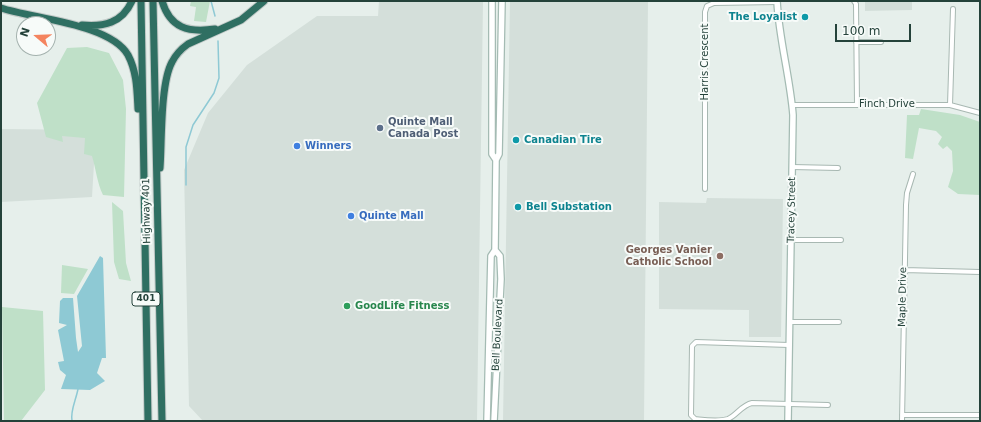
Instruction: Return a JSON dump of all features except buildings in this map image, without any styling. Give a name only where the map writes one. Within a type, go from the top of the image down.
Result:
[{"type":"highway","points":[[56,21],[90,25],[107,24],[119,19],[132,1]]},
{"type":"highway","name":"Highway 401","points":[[142,1],[143,177],[148,421]]},
{"type":"highway","name":"Highway 401","points":[[153,1],[156,219],[162,421]]},
{"type":"highway","points":[[162,1],[167,15],[175,24],[182,28],[197,30],[221,28]]},
{"type":"highway","points":[[156,219],[165,89],[168,70],[182,49],[249,15],[264,1]]},
{"type":"highway","points":[[1,8],[35,16]]},
{"type":"highway","points":[[56,21],[104,35],[119,45],[128,56],[136,84],[143,177]]},
{"type":"main road","name":"Bell Boulevard","points":[[492,1],[492,154],[496,160]]},
{"type":"main road","name":"Bell Boulevard","points":[[487,421],[491,256],[495,250],[496,160],[499,154],[502,1]]},
{"type":"main road","name":"Tracey Street","points":[[777,2],[792,105],[788,421]]},
{"type":"main road","name":"Bell Boulevard","points":[[494,421],[501,279],[500,256],[495,250]]},
{"type":"street","points":[[854,1],[856,4],[857,104]]},
{"type":"street","name":"Harris Crescent","points":[[705,189],[705,12],[707,6],[714,3],[777,2]]},
{"type":"street","points":[[950,105],[953,9]]},
{"type":"street","points":[[856,42],[880,42]]},
{"type":"street","name":"Finch Drive","points":[[792,105],[950,105],[980,113]]},
{"type":"street","points":[[792,167],[838,168]]},
{"type":"street","name":"Maple Drive","points":[[902,421],[906,205],[907,193],[913,174]]},
{"type":"street","points":[[791,240],[841,240]]},
{"type":"street","points":[[904,270],[980,272]]},
{"type":"street","points":[[789,322],[839,322]]},
{"type":"street","points":[[789,345],[696,342],[692,346],[691,415],[695,419],[711,421],[728,419],[746,404],[752,402],[828,405]]},
{"type":"street","points":[[902,415],[980,415]]},
{"type":"shaded area","name":"Quinte Mall","points":[[379,1],[483,1],[477,421],[203,421],[189,406],[184,170],[208,113],[247,65],[317,16],[378,16]]},
{"type":"shaded area","points":[[510,1],[648,1],[644,421],[503,421]]},
{"type":"shaded area","points":[[865,1],[912,1],[912,10],[865,11]]},
{"type":"shaded area","points":[[1,129],[96,130],[92,197],[1,202]]},
{"type":"shaded area","name":"Georges Vanier Catholic School","points":[[707,198],[783,199],[781,337],[749,337],[749,310],[659,309],[659,202],[706,203]]},
{"type":"green space","points":[[191,1],[210,1],[206,22],[194,21],[196,7],[190,6]]},
{"type":"green space","points":[[87,47],[109,53],[123,80],[126,109],[124,197],[103,195],[92,156],[84,154],[85,138],[62,136],[63,142],[46,137],[37,103],[67,48]]},
{"type":"green space","points":[[921,109],[960,115],[980,122],[980,195],[958,194],[948,187],[953,171],[952,151],[947,146],[943,149],[938,144],[942,137],[936,131],[919,128],[913,159],[905,158],[907,115],[919,115]]},
{"type":"green space","points":[[112,202],[123,211],[126,263],[131,281],[119,279],[114,262]]},
{"type":"green space","points":[[62,265],[88,269],[74,294],[61,293]]},
{"type":"green space","points":[[2,307],[43,311],[45,390],[21,421],[4,421]]},
{"type":"water","points":[[100,256],[103,258],[106,358],[102,358],[97,373],[105,381],[90,390],[61,389],[66,375],[60,370],[58,362],[64,361],[58,330],[67,325],[59,323],[60,301],[63,298],[73,298],[78,352],[82,346],[77,296]]},
{"type":"waterway","points":[[211,1],[215,16]]},
{"type":"waterway","points":[[186,185],[186,147],[193,125],[214,93],[219,78],[218,41]]},
{"type":"waterway","points":[[72,421],[72,409],[78,389]]},
{"type":"place","name":"The Loyalist","points":[[805,17]]},
{"type":"place","name":"Quinte Mall Canada Post","points":[[380,128]]},
{"type":"place","name":"Canadian Tire","points":[[516,140]]},
{"type":"place","name":"Winners","points":[[297,146]]},
{"type":"place","name":"Bell Substation","points":[[518,207]]},
{"type":"place","name":"Quinte Mall","points":[[351,216]]},
{"type":"place","name":"Georges Vanier Catholic School","points":[[720,256]]},
{"type":"place","name":"GoodLife Fitness","points":[[347,306]]}]
